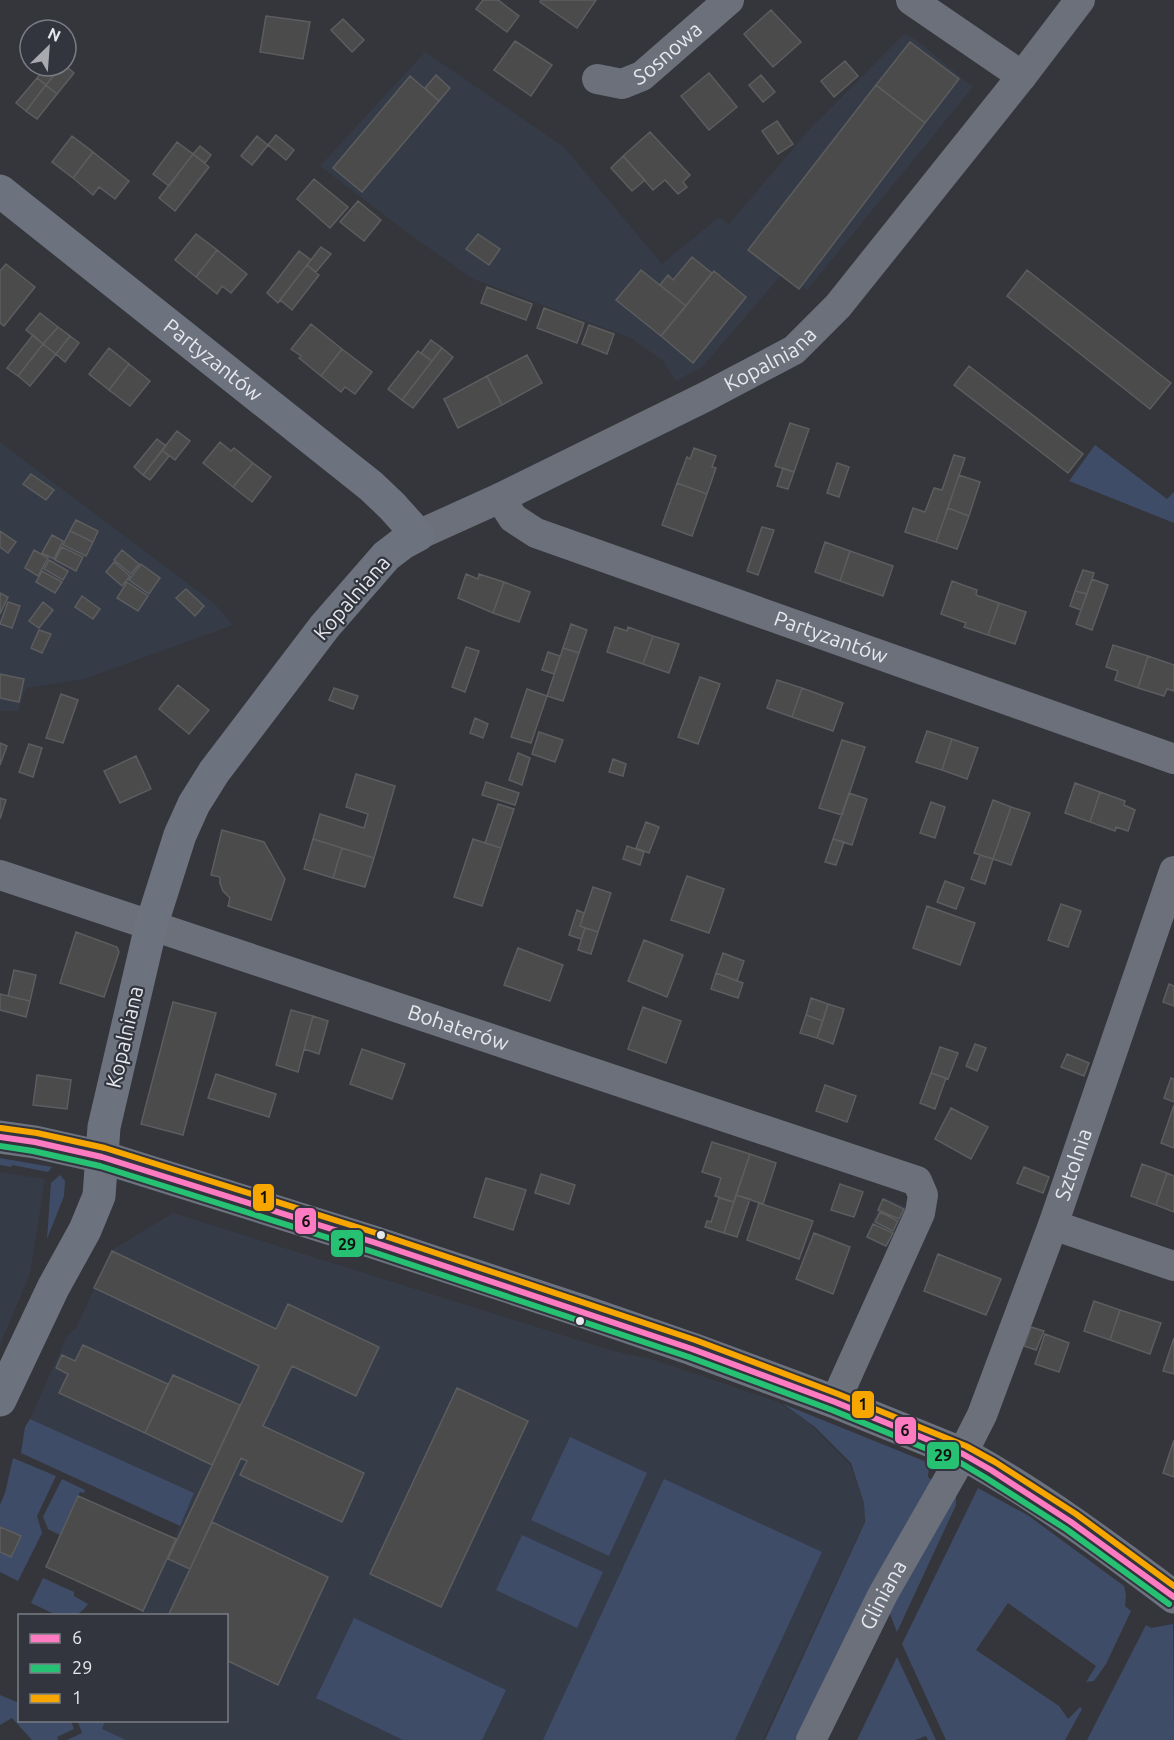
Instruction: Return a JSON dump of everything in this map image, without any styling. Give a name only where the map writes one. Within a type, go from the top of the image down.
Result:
[{"type":"street","name":"Sosnowa","points":[[597,80],[622,84],[642,76],[729,0]]},
{"type":"street","points":[[911,0],[1022,76]]},
{"type":"street","name":"Kopalniana","points":[[0,1400],[52,1288],[99,1196],[104,1127],[151,926],[180,835],[194,804],[214,772],[333,617],[386,556],[403,543],[705,397],[794,350],[838,306],[1080,0]]},
{"type":"street","name":"Partyzantów","points":[[0,191],[371,486],[418,535]]},
{"type":"street","name":"Partyzantów","points":[[500,498],[513,518],[536,533],[1174,759]]},
{"type":"street","name":"Sztolnia","points":[[963,1454],[982,1415],[1053,1225],[1174,871]]},
{"type":"street","name":"Bohaterów","points":[[0,875],[916,1181],[923,1195],[921,1213],[835,1402]]},
{"type":"street","points":[[0,1137],[35,1142],[102,1157],[373,1242],[692,1349],[835,1402],[963,1454],[1054,1509],[1174,1597]]},
{"type":"street","points":[[1053,1225],[1174,1266]]},
{"type":"street","name":"Gliniana","points":[[811,1740],[883,1594],[963,1454]]},
{"type":"shaded area","points":[[904,34],[916,40],[973,87],[807,290],[784,272],[702,367],[676,381],[663,361],[631,338],[473,279],[320,166],[425,52],[564,147],[662,264],[719,217],[729,224],[809,130]]},
{"type":"shaded area","points":[[0,442],[215,604],[233,625],[84,679],[26,688],[18,711],[0,711]]},
{"type":"shaded area","points":[[1095,445],[1167,499],[1174,492],[1174,523],[1069,481]]},
{"type":"shaded area","points":[[0,1158],[52,1167],[48,1172],[12,1165],[11,1167],[0,1165]]},
{"type":"shaded area","points":[[0,1172],[45,1179],[30,1274],[0,1345]]},
{"type":"shaded area","points":[[60,1175],[65,1181],[64,1196],[47,1239],[51,1183]]},
{"type":"shaded area","points":[[884,1197],[906,1207],[887,1248],[865,1238]]},
{"type":"shaded area","points":[[173,1213],[610,1350],[654,1360],[778,1402],[809,1423],[850,1464],[864,1503],[864,1523],[763,1740],[84,1740],[92,1722],[228,1722],[228,1614],[140,1614],[194,1493],[30,1419],[67,1336],[76,1328],[112,1250]]},
{"type":"shaded area","points":[[783,1404],[929,1463],[928,1477],[933,1481],[797,1740],[765,1740],[865,1522],[864,1503],[851,1463],[815,1427]]},
{"type":"shaded area","points":[[30,1419],[194,1493],[180,1526],[21,1453],[25,1427]]},
{"type":"shaded area","points":[[570,1437],[647,1473],[609,1556],[531,1520]]},
{"type":"shaded area","points":[[13,1458],[56,1476],[37,1516],[42,1533],[18,1581],[0,1572],[0,1552],[20,1536],[0,1527],[0,1505]]},
{"type":"shaded area","points":[[62,1479],[85,1490],[84,1493],[80,1492],[60,1535],[48,1529],[43,1517]]},
{"type":"shaded area","points":[[664,1479],[822,1552],[735,1740],[543,1740]]},
{"type":"shaded area","points":[[978,1488],[1029,1516],[1124,1586],[1125,1606],[1131,1611],[1106,1664],[1094,1681],[1086,1682],[1096,1666],[1008,1603],[976,1650],[1059,1706],[1068,1719],[1080,1707],[1082,1709],[1065,1740],[946,1740],[902,1644]]},
{"type":"shaded area","points":[[956,1489],[956,1505],[897,1632],[888,1609]]},
{"type":"shaded area","points":[[522,1535],[603,1572],[577,1628],[496,1590]]},
{"type":"shaded area","points":[[43,1578],[74,1592],[74,1596],[88,1604],[77,1614],[56,1614],[31,1603]]},
{"type":"shaded area","points":[[354,1618],[506,1690],[482,1740],[403,1740],[316,1698]]},
{"type":"shaded area","points":[[1173,1624],[1174,1740],[1087,1740],[1146,1625],[1151,1628]]},
{"type":"shaded area","points":[[897,1657],[936,1740],[928,1740],[926,1736],[915,1740],[857,1740]]},
{"type":"shaded area","points":[[0,1695],[18,1703],[18,1722],[71,1722],[74,1729],[57,1737],[58,1740],[32,1740],[12,1718],[0,1725]]},
{"type":"shaded area","points":[[78,1722],[105,1722],[102,1729],[126,1740],[67,1740],[82,1733]]},
{"type":"building","points":[[483,0],[498,0],[519,16],[507,32],[476,9]]},
{"type":"building","points":[[541,0],[596,0],[577,28],[540,2]]},
{"type":"building","points":[[771,10],[801,42],[773,67],[744,34]]},
{"type":"building","points":[[266,16],[310,22],[303,59],[260,52]]},
{"type":"building","points":[[343,19],[364,40],[352,52],[331,30]]},
{"type":"building","points":[[515,41],[552,65],[531,96],[494,70]]},
{"type":"building","points":[[910,42],[959,79],[925,123],[876,85]]},
{"type":"building","points":[[845,61],[858,76],[834,97],[821,81]]},
{"type":"building","points":[[709,73],[737,107],[709,130],[681,96]]},
{"type":"building","points":[[436,75],[450,88],[439,101],[425,88]]},
{"type":"building","points":[[761,75],[775,92],[763,102],[749,85]]},
{"type":"building","points":[[410,76],[439,101],[362,192],[333,168]]},
{"type":"building","points":[[37,78],[52,78],[46,85]]},
{"type":"building","points":[[37,78],[46,85],[26,111],[16,103]]},
{"type":"building","points":[[52,78],[70,78],[57,94],[46,85]]},
{"type":"building","points":[[46,85],[57,94],[37,119],[26,111]]},
{"type":"building","points":[[876,85],[925,123],[799,289],[748,250]]},
{"type":"building","points":[[777,121],[793,144],[778,154],[762,131]]},
{"type":"building","points":[[650,132],[690,175],[683,182],[687,187],[678,194],[665,180],[653,190],[623,156]]},
{"type":"building","points":[[276,135],[294,150],[286,160],[268,145]]},
{"type":"building","points":[[72,136],[93,152],[73,178],[52,162]]},
{"type":"building","points":[[257,136],[268,145],[252,165],[241,156]]},
{"type":"building","points":[[177,142],[193,154],[169,186],[153,174]]},
{"type":"building","points":[[200,146],[211,155],[205,163],[193,154]]},
{"type":"building","points":[[93,152],[129,181],[115,199],[99,187],[93,195],[73,178]]},
{"type":"building","points":[[193,154],[209,167],[175,211],[159,198]]},
{"type":"building","points":[[623,156],[645,180],[632,191],[611,168]]},
{"type":"building","points":[[314,179],[348,207],[330,228],[297,199]]},
{"type":"building","points":[[358,201],[381,220],[364,241],[340,222]]},
{"type":"building","points":[[196,234],[217,250],[196,277],[175,260]]},
{"type":"building","points":[[478,234],[500,249],[489,265],[466,249]]},
{"type":"building","points":[[321,247],[331,254],[316,272],[307,265]]},
{"type":"building","points":[[217,250],[247,274],[231,293],[222,286],[217,294],[196,277]]},
{"type":"building","points":[[299,251],[311,260],[278,303],[267,293]]},
{"type":"building","points":[[692,257],[712,273],[686,306],[660,285],[668,275],[673,280]]},
{"type":"building","points":[[6,264],[35,287],[4,326],[0,323],[0,271]]},
{"type":"building","points":[[307,265],[319,275],[292,310],[280,300]]},
{"type":"building","points":[[641,270],[686,306],[661,336],[616,300]]},
{"type":"building","points":[[1027,270],[1171,383],[1150,409],[1007,296]]},
{"type":"building","points":[[714,271],[746,297],[693,363],[661,336]]},
{"type":"building","points":[[487,287],[532,304],[526,320],[481,303]]},
{"type":"building","points":[[544,308],[584,323],[577,343],[537,328]]},
{"type":"building","points":[[40,313],[58,327],[43,344],[26,330]]},
{"type":"building","points":[[311,324],[342,349],[321,376],[291,349]]},
{"type":"building","points":[[589,325],[614,334],[607,354],[582,344]]},
{"type":"building","points":[[58,327],[70,336],[56,354],[43,344]]},
{"type":"building","points":[[33,335],[43,344],[18,376],[7,368]]},
{"type":"building","points":[[70,336],[79,343],[65,362],[56,354]]},
{"type":"building","points":[[431,340],[442,348],[432,361],[421,353]]},
{"type":"building","points":[[43,344],[56,354],[30,386],[18,376]]},
{"type":"building","points":[[109,348],[129,364],[109,390],[89,374]]},
{"type":"building","points":[[442,348],[453,357],[413,408],[402,400]]},
{"type":"building","points":[[342,349],[372,372],[355,394],[345,387],[341,392],[321,376]]},
{"type":"building","points":[[418,351],[432,361],[402,400],[388,389]]},
{"type":"building","points":[[527,355],[542,383],[502,405],[487,376]]},
{"type":"building","points":[[129,364],[150,381],[130,406],[109,390]]},
{"type":"building","points":[[969,366],[1083,454],[1068,473],[954,385]]},
{"type":"building","points":[[487,376],[502,405],[458,428],[444,399]]},
{"type":"building","points":[[790,423],[809,429],[794,472],[775,466]]},
{"type":"building","points":[[177,431],[190,441],[175,460],[162,450]]},
{"type":"building","points":[[157,439],[166,446],[143,475],[134,467]]},
{"type":"building","points":[[220,442],[231,451],[234,448],[253,463],[233,487],[203,463]]},
{"type":"building","points":[[694,448],[716,456],[712,467],[716,468],[707,494],[677,483],[687,457],[690,459]]},
{"type":"building","points":[[162,450],[169,456],[150,480],[143,475]]},
{"type":"building","points":[[954,455],[965,458],[936,542],[905,532],[913,508],[925,512],[934,488],[942,490]]},
{"type":"building","points":[[253,463],[271,477],[252,502],[233,487]]},
{"type":"building","points":[[837,463],[849,467],[839,497],[827,493]]},
{"type":"building","points":[[783,468],[794,472],[788,489],[777,486]]},
{"type":"building","points":[[31,474],[54,490],[46,500],[23,484]]},
{"type":"building","points":[[959,475],[980,482],[969,516],[948,508]]},
{"type":"building","points":[[677,483],[707,494],[692,536],[662,525]]},
{"type":"building","points":[[948,508],[969,516],[957,549],[936,542]]},
{"type":"building","points":[[76,520],[98,531],[93,542],[70,531]]},
{"type":"building","points":[[762,527],[774,530],[758,575],[747,571]]},
{"type":"building","points":[[0,531],[16,542],[8,553],[0,547]]},
{"type":"building","points":[[70,531],[93,542],[86,556],[63,545]]},
{"type":"building","points":[[52,535],[63,541],[54,559],[42,553]]},
{"type":"building","points":[[825,542],[850,551],[840,581],[815,572]]},
{"type":"building","points":[[62,547],[83,557],[76,571],[55,560]]},
{"type":"building","points":[[34,550],[48,558],[38,576],[25,568]]},
{"type":"building","points":[[122,550],[139,564],[131,574],[114,560]]},
{"type":"building","points":[[850,551],[893,566],[883,596],[840,581]]},
{"type":"building","points":[[49,560],[68,571],[63,580],[44,569]]},
{"type":"building","points":[[114,562],[130,576],[122,586],[106,572]]},
{"type":"building","points":[[141,564],[160,578],[149,594],[129,580]]},
{"type":"building","points":[[1083,570],[1094,573],[1087,594],[1075,591]]},
{"type":"building","points":[[42,571],[62,582],[55,593],[36,582]]},
{"type":"building","points":[[466,574],[478,579],[479,574],[504,582],[493,613],[458,598]]},
{"type":"building","points":[[1092,579],[1108,585],[1092,630],[1076,624]]},
{"type":"building","points":[[952,581],[977,590],[976,595],[999,603],[988,635],[964,627],[966,623],[941,614]]},
{"type":"building","points":[[127,582],[148,596],[138,611],[117,598]]},
{"type":"building","points":[[504,582],[530,592],[519,622],[493,613]]},
{"type":"building","points":[[186,589],[204,606],[195,616],[176,598]]},
{"type":"building","points":[[1075,591],[1087,594],[1081,610],[1070,606]]},
{"type":"building","points":[[0,593],[8,597],[0,614]]},
{"type":"building","points":[[82,596],[100,609],[93,619],[75,607]]},
{"type":"building","points":[[8,602],[20,606],[12,628],[0,624]]},
{"type":"building","points":[[43,602],[53,610],[39,628],[29,621]]},
{"type":"building","points":[[999,603],[1026,612],[1015,644],[988,635]]},
{"type":"building","points":[[571,624],[587,630],[579,653],[563,648]]},
{"type":"building","points":[[615,627],[627,631],[628,627],[653,636],[643,664],[607,652]]},
{"type":"building","points":[[39,630],[51,634],[42,653],[31,648]]},
{"type":"building","points":[[653,636],[679,644],[669,673],[643,664]]},
{"type":"building","points":[[1113,645],[1148,656],[1138,688],[1115,680],[1118,671],[1106,667]]},
{"type":"building","points":[[466,647],[479,651],[465,692],[452,687]]},
{"type":"building","points":[[563,648],[579,653],[563,701],[547,696]]},
{"type":"building","points":[[548,652],[560,656],[554,674],[542,670]]},
{"type":"building","points":[[1148,656],[1174,665],[1174,691],[1167,689],[1164,696],[1138,688]]},
{"type":"building","points":[[0,674],[24,679],[19,702],[0,698]]},
{"type":"building","points":[[700,677],[720,684],[698,744],[678,737]]},
{"type":"building","points":[[777,680],[802,688],[792,717],[767,708]]},
{"type":"building","points":[[178,685],[209,710],[189,734],[159,709]]},
{"type":"building","points":[[334,688],[358,696],[353,709],[329,700]]},
{"type":"building","points":[[802,688],[843,703],[833,731],[792,717]]},
{"type":"building","points":[[527,689],[547,696],[531,743],[511,737]]},
{"type":"building","points":[[61,694],[78,700],[63,743],[46,738]]},
{"type":"building","points":[[475,718],[488,724],[483,738],[470,733]]},
{"type":"building","points":[[927,731],[952,739],[942,770],[916,762]]},
{"type":"building","points":[[539,732],[563,740],[555,762],[532,754]]},
{"type":"building","points":[[952,739],[978,748],[967,779],[942,770]]},
{"type":"building","points":[[842,740],[865,747],[842,815],[819,808]]},
{"type":"building","points":[[0,743],[7,746],[0,765]]},
{"type":"building","points":[[29,744],[42,748],[33,777],[19,772]]},
{"type":"building","points":[[518,753],[530,758],[522,785],[509,780]]},
{"type":"building","points":[[136,756],[151,789],[120,803],[104,771]]},
{"type":"building","points":[[613,759],[626,764],[623,776],[609,772]]},
{"type":"building","points":[[356,774],[395,786],[374,858],[313,839],[320,814],[364,828],[368,814],[346,807]]},
{"type":"building","points":[[486,782],[519,793],[515,805],[482,795]]},
{"type":"building","points":[[1075,783],[1100,792],[1090,822],[1065,813]]},
{"type":"building","points":[[1100,792],[1125,801],[1124,805],[1135,810],[1128,831],[1116,827],[1115,831],[1090,822]]},
{"type":"building","points":[[849,793],[867,799],[852,845],[833,839]]},
{"type":"building","points":[[0,798],[6,800],[0,819]]},
{"type":"building","points":[[993,800],[1011,807],[993,859],[974,853]]},
{"type":"building","points":[[931,802],[945,807],[935,838],[920,833]]},
{"type":"building","points":[[498,804],[514,809],[501,848],[485,843]]},
{"type":"building","points":[[1011,807],[1030,813],[1011,865],[993,859]]},
{"type":"building","points":[[646,822],[659,827],[649,853],[636,848]]},
{"type":"building","points":[[222,830],[264,842],[285,879],[271,920],[228,906],[230,898],[223,891],[220,877],[211,875]]},
{"type":"building","points":[[313,839],[342,848],[333,878],[304,869]]},
{"type":"building","points":[[473,839],[501,848],[482,906],[454,897]]},
{"type":"building","points":[[833,839],[844,842],[836,865],[825,862]]},
{"type":"building","points":[[627,846],[644,852],[640,865],[623,859]]},
{"type":"building","points":[[342,848],[374,858],[365,887],[333,878]]},
{"type":"building","points":[[980,855],[993,859],[985,884],[971,879]]},
{"type":"building","points":[[687,876],[724,889],[709,933],[671,920]]},
{"type":"building","points":[[945,881],[964,888],[956,909],[937,902]]},
{"type":"building","points":[[593,887],[611,893],[598,932],[580,926]]},
{"type":"building","points":[[1061,904],[1081,911],[1068,947],[1048,940]]},
{"type":"building","points":[[927,906],[975,923],[960,965],[913,948]]},
{"type":"building","points":[[577,910],[584,913],[580,926],[585,928],[581,939],[569,935]]},
{"type":"building","points":[[585,928],[598,932],[591,954],[578,950]]},
{"type":"building","points":[[76,932],[117,947],[119,952],[104,997],[60,983]]},
{"type":"building","points":[[644,940],[683,955],[667,997],[628,981]]},
{"type":"building","points":[[518,948],[563,965],[550,1001],[504,985]]},
{"type":"building","points":[[723,953],[744,961],[737,981],[716,973]]},
{"type":"building","points":[[14,970],[36,975],[30,1001],[8,996]]},
{"type":"building","points":[[716,973],[743,983],[738,998],[711,989]]},
{"type":"building","points":[[1169,984],[1174,986],[1174,1006],[1163,1002]]},
{"type":"building","points":[[0,994],[30,1001],[26,1017],[0,1010]]},
{"type":"building","points":[[811,998],[828,1004],[823,1021],[806,1015]]},
{"type":"building","points":[[173,1002],[216,1013],[183,1135],[141,1124]]},
{"type":"building","points":[[828,1004],[844,1009],[833,1044],[817,1038]]},
{"type":"building","points":[[643,1007],[681,1021],[666,1063],[628,1049]]},
{"type":"building","points":[[291,1010],[313,1016],[298,1072],[276,1065]]},
{"type":"building","points":[[806,1015],[823,1021],[817,1038],[800,1033]]},
{"type":"building","points":[[313,1016],[328,1021],[319,1054],[304,1049]]},
{"type":"building","points":[[975,1044],[986,1048],[977,1071],[966,1066]]},
{"type":"building","points":[[940,1047],[958,1053],[948,1079],[931,1073]]},
{"type":"building","points":[[362,1049],[405,1064],[392,1099],[350,1084]]},
{"type":"building","points":[[1067,1054],[1089,1063],[1084,1076],[1061,1067]]},
{"type":"building","points":[[931,1073],[946,1078],[935,1109],[920,1103]]},
{"type":"building","points":[[216,1074],[276,1094],[269,1117],[208,1098]]},
{"type":"building","points":[[37,1075],[71,1080],[67,1109],[33,1105]]},
{"type":"building","points":[[1171,1078],[1174,1079],[1174,1102],[1164,1098]]},
{"type":"building","points":[[825,1085],[856,1096],[847,1122],[816,1111]]},
{"type":"building","points":[[1174,1105],[1174,1148],[1161,1143]]},
{"type":"building","points":[[951,1108],[988,1127],[971,1159],[935,1139]]},
{"type":"building","points":[[712,1142],[750,1154],[734,1202],[715,1196],[721,1178],[702,1172]]},
{"type":"building","points":[[750,1154],[776,1163],[763,1204],[736,1195]]},
{"type":"building","points":[[1142,1164],[1167,1173],[1156,1205],[1131,1196]]},
{"type":"building","points":[[1024,1167],[1049,1177],[1043,1193],[1017,1183]]},
{"type":"building","points":[[1167,1173],[1174,1176],[1174,1212],[1156,1205]]},
{"type":"building","points":[[541,1174],[575,1185],[569,1204],[535,1193]]},
{"type":"building","points":[[486,1178],[526,1190],[513,1230],[474,1217]]},
{"type":"building","points":[[840,1184],[863,1192],[854,1217],[831,1210]]},
{"type":"building","points":[[736,1195],[750,1199],[737,1237],[724,1233]]},
{"type":"building","points":[[719,1198],[734,1202],[724,1233],[705,1227],[707,1221],[711,1222]]},
{"type":"building","points":[[883,1199],[904,1209],[899,1219],[878,1210]]},
{"type":"building","points":[[759,1203],[813,1221],[799,1259],[747,1240]]},
{"type":"building","points":[[880,1212],[898,1221],[893,1231],[875,1222]]},
{"type":"building","points":[[873,1224],[893,1233],[886,1246],[867,1237]]},
{"type":"building","points":[[814,1233],[850,1247],[833,1294],[796,1279]]},
{"type":"building","points":[[112,1251],[276,1329],[288,1304],[379,1347],[356,1396],[292,1366],[263,1426],[364,1473],[342,1522],[240,1475],[247,1461],[241,1458],[190,1569],[168,1559],[259,1366],[94,1288]]},
{"type":"building","points":[[938,1254],[1001,1279],[986,1315],[924,1291]]},
{"type":"building","points":[[1094,1301],[1120,1310],[1110,1340],[1084,1331]]},
{"type":"building","points":[[1120,1310],[1161,1323],[1150,1354],[1110,1340]]},
{"type":"building","points":[[1031,1327],[1044,1331],[1036,1350],[1024,1346]]},
{"type":"building","points":[[1045,1334],[1069,1343],[1059,1372],[1035,1364]]},
{"type":"building","points":[[1174,1338],[1174,1374],[1163,1371]]},
{"type":"building","points":[[83,1345],[168,1384],[145,1433],[59,1393],[68,1374],[56,1368],[62,1355],[75,1361]]},
{"type":"building","points":[[173,1375],[240,1405],[212,1465],[145,1433]]},
{"type":"building","points":[[457,1388],[528,1421],[441,1607],[370,1574]]},
{"type":"building","points":[[1174,1440],[1174,1477],[1163,1473]]},
{"type":"building","points":[[78,1496],[176,1539],[143,1611],[46,1567]]},
{"type":"building","points":[[212,1522],[328,1577],[278,1685],[228,1661],[228,1614],[169,1614]]},
{"type":"building","points":[[0,1527],[21,1536],[11,1557],[0,1552]]},
{"type":"transit line","name":"1","points":[[1,1128],[37,1133],[105,1148],[376,1233],[695,1340],[838,1394],[966,1446],[995,1462],[1076,1514],[1174,1586]]},
{"type":"transit line","name":"6","points":[[0,1137],[35,1142],[102,1157],[373,1242],[692,1349],[835,1402],[963,1454],[991,1470],[1071,1522],[1174,1597]]},
{"type":"transit line","name":"29","points":[[0,1146],[100,1166],[370,1251],[689,1357],[832,1410],[959,1462],[1066,1529],[1169,1604]]}]
